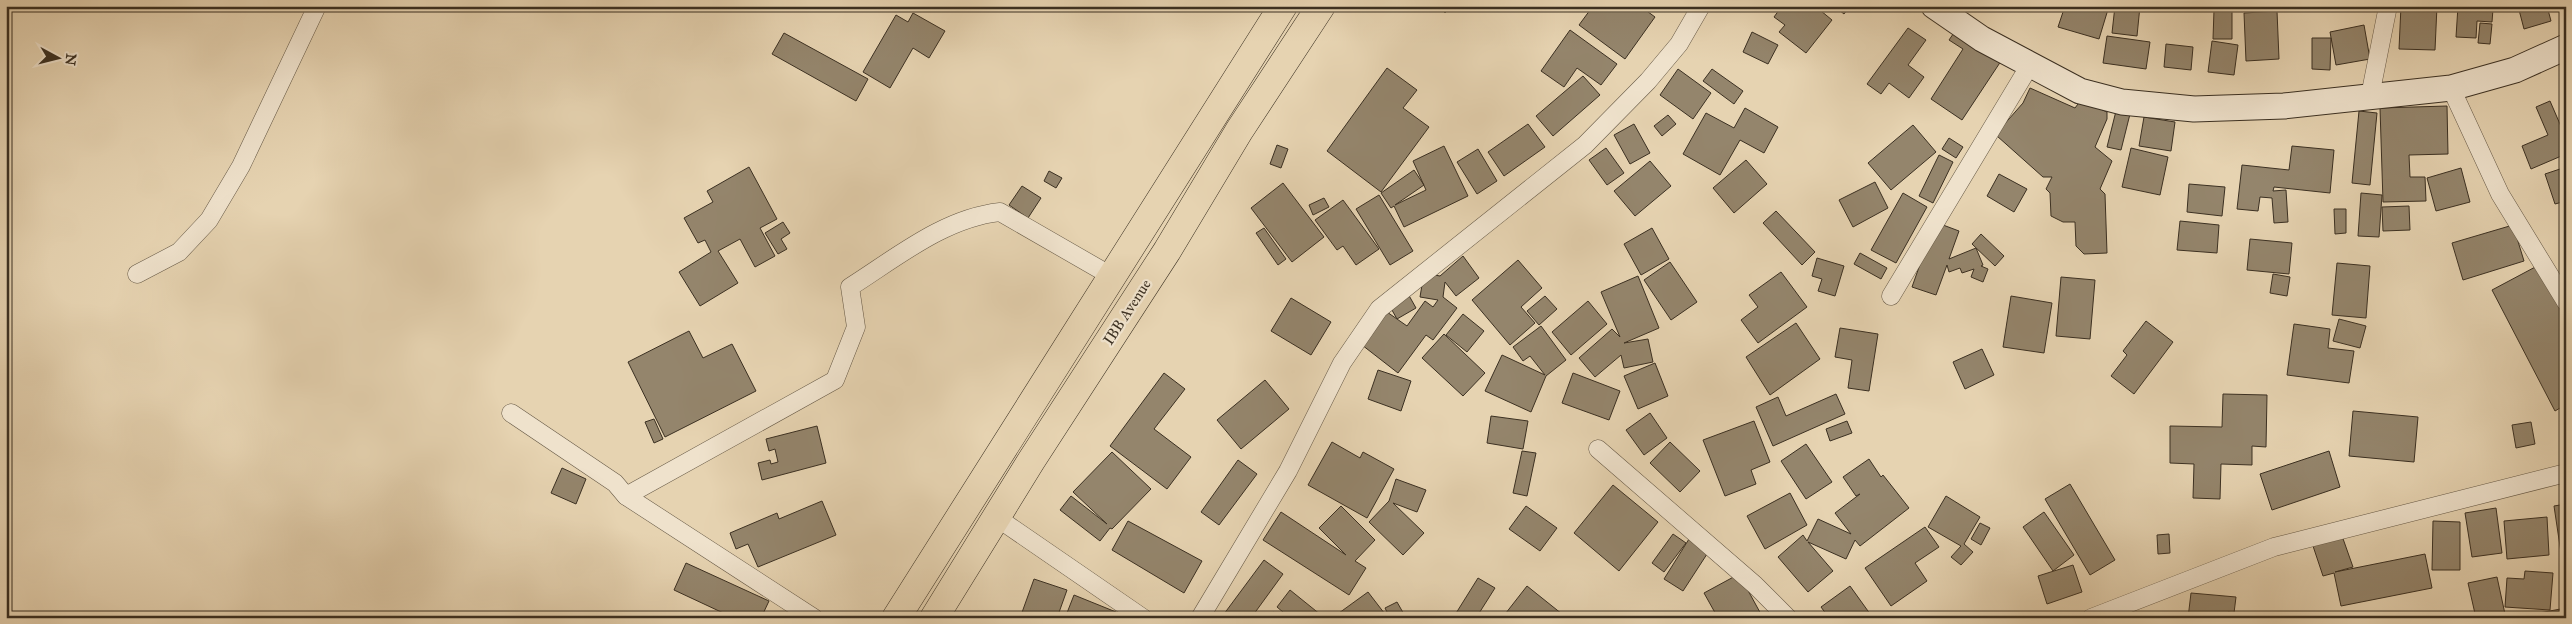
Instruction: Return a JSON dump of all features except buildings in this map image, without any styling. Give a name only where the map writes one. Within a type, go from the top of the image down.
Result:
[{"type":"main road","points":[[896,618],[1283,6]]},
{"type":"main road","name":"IBB Avenue","points":[[934,618],[1167,251],[1239,130],[1321,6]]},
{"type":"street","points":[[138,274],[179,252],[209,220],[241,166],[317,6]]},
{"type":"street","points":[[1200,618],[1288,470],[1342,363],[1379,309],[1585,145],[1648,81],[1679,44],[1701,6]]},
{"type":"street","points":[[1934,6],[1982,39],[2080,91],[2122,102],[2146,105],[2241,109],[2451,88],[2515,70],[2566,47]]},
{"type":"street","points":[[2370,96],[2388,6]]},
{"type":"street","points":[[1892,296],[2030,65]]},
{"type":"street","points":[[2451,88],[2500,194],[2566,302]]},
{"type":"street","points":[[626,496],[835,380],[856,327],[850,287],[945,228],[979,214],[1000,212],[1113,277]]},
{"type":"street","points":[[511,414],[614,483],[626,496],[814,618]]},
{"type":"street","points":[[1598,449],[1755,585],[1788,618]]},
{"type":"street","points":[[2091,618],[2274,547],[2566,473]]},
{"type":"street","points":[[996,518],[1143,618]]}]
